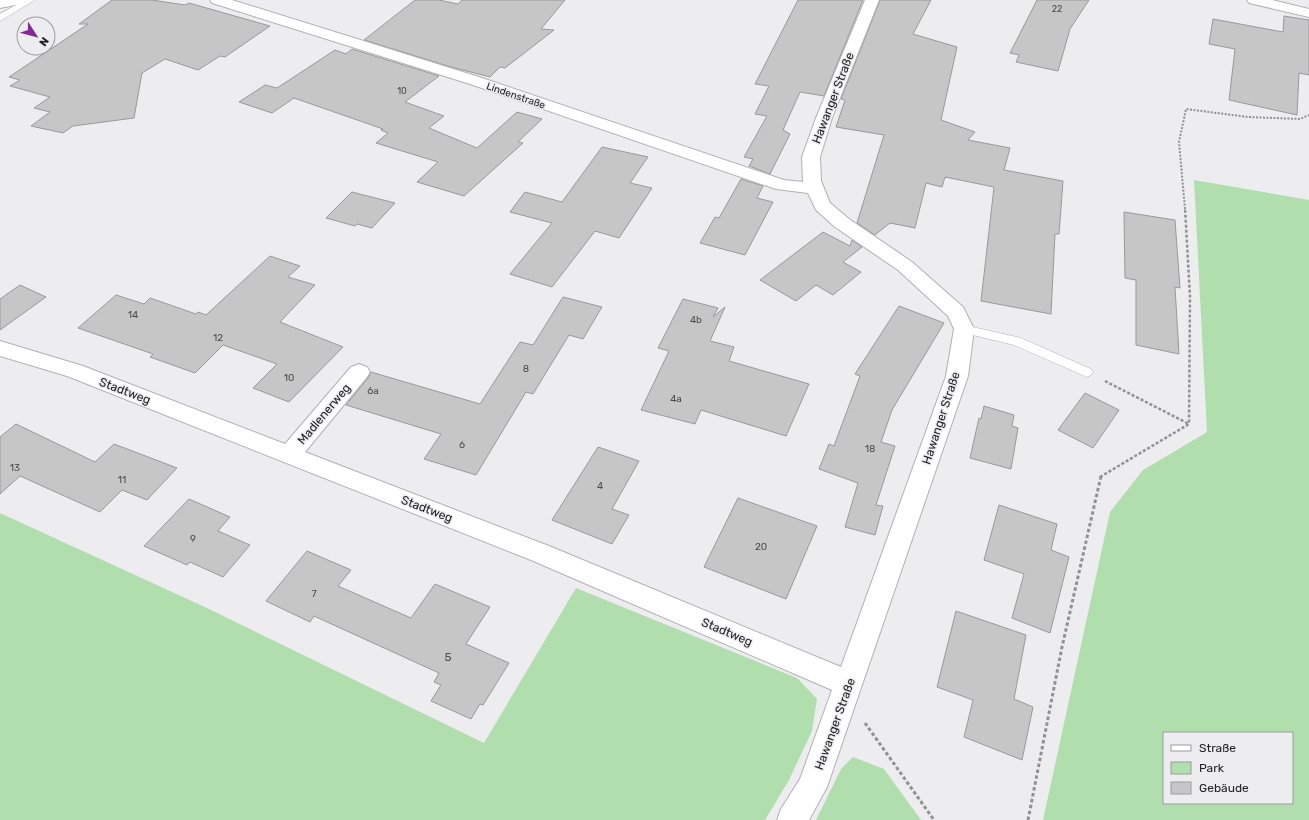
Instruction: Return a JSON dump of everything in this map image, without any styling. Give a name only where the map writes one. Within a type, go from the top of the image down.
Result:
[{"type":"street","points":[[0,4],[21,0]]},
{"type":"street","name":"Lindenstraße","points":[[217,0],[476,81],[782,185],[814,188]]},
{"type":"street","name":"Hawanger Straße","points":[[792,820],[812,787],[957,376],[964,329],[956,312],[905,266],[842,223],[822,206],[812,182],[811,157],[824,118],[872,0]]},
{"type":"street","points":[[1254,0],[1309,13]]},
{"type":"street","name":"Stadtweg","points":[[0,348],[75,371],[540,553],[849,684]]},
{"type":"street","name":"Madlenerweg","points":[[288,455],[359,372]]},
{"type":"lane","points":[[0,18],[31,0]]},
{"type":"lane","points":[[964,329],[1016,341],[1087,372]]},
{"type":"path","points":[[1189,424],[1190,297],[1188,236],[1179,142],[1186,109],[1248,117],[1300,119],[1309,116]]},
{"type":"path","points":[[1087,372],[1189,424]]},
{"type":"path","points":[[1028,820],[1062,648],[1100,476],[1189,424]]},
{"type":"path","points":[[849,684],[868,730],[934,820]]},
{"type":"green space","points":[[1194,180],[1309,200],[1309,820],[1043,820],[1110,512],[1143,470],[1207,432]]},
{"type":"green space","points":[[0,513],[207,608],[484,743],[576,588],[797,678],[817,699],[812,731],[789,780],[765,820],[0,820]]},
{"type":"green space","points":[[853,757],[884,769],[921,820],[816,820],[841,769]]},
{"type":"building","points":[[112,0],[152,0],[185,5],[189,3],[270,26],[225,57],[220,56],[198,70],[165,59],[142,73],[134,118],[73,126],[63,133],[31,126],[50,112],[34,108],[50,97],[10,86],[20,80],[9,77],[40,56],[56,56],[56,45],[88,24],[79,24]]},
{"type":"building","points":[[415,0],[439,0],[458,4],[462,0],[565,0],[541,29],[554,30],[505,68],[500,67],[490,77],[451,67],[364,40]]},
{"type":"building","points":[[798,0],[863,0],[824,96],[800,92],[783,130],[790,134],[770,174],[749,166],[753,159],[744,157],[767,116],[755,114],[769,86],[755,84]]},
{"type":"building","points":[[880,0],[931,0],[913,34],[957,47],[941,120],[975,132],[968,140],[1010,148],[1004,170],[1063,181],[1059,234],[1055,234],[1051,314],[981,301],[994,187],[945,177],[942,187],[926,183],[915,228],[890,223],[875,235],[857,223],[884,135],[836,127],[845,100],[841,99]]},
{"type":"building","points":[[1037,0],[1089,0],[1070,29],[1058,71],[1016,62],[1019,55],[1010,53]]},
{"type":"building","points":[[1284,16],[1309,20],[1309,75],[1299,73],[1297,115],[1229,100],[1235,49],[1209,44],[1213,19],[1283,32]]},
{"type":"building","points":[[352,49],[439,76],[405,102],[444,116],[429,128],[477,148],[517,112],[542,119],[518,142],[523,143],[464,196],[417,182],[438,162],[376,143],[388,133],[381,130],[383,129],[294,98],[272,113],[239,102],[265,85],[277,88],[335,50],[346,54]]},
{"type":"building","points":[[602,147],[648,157],[630,183],[652,188],[619,238],[595,231],[552,287],[510,274],[552,223],[510,212],[525,192],[562,202]]},
{"type":"building","points":[[741,179],[763,186],[757,198],[773,202],[745,255],[700,243],[715,217],[719,218]]},
{"type":"building","points":[[352,192],[395,203],[372,228],[357,224],[355,226],[326,218]]},
{"type":"building","points":[[1124,212],[1175,220],[1180,288],[1175,287],[1179,354],[1136,345],[1136,280],[1125,278]]},
{"type":"building","points":[[823,232],[850,246],[852,240],[862,247],[843,262],[861,272],[833,295],[816,285],[796,301],[760,280]]},
{"type":"building","points":[[270,256],[300,266],[288,277],[315,285],[280,322],[343,347],[289,402],[253,388],[277,364],[223,345],[195,373],[150,357],[153,354],[78,328],[116,295],[144,304],[150,298],[196,314],[198,312],[206,315]]},
{"type":"building","points":[[20,285],[46,297],[0,330],[0,299]]},
{"type":"building","points":[[563,297],[602,307],[583,339],[569,335],[533,394],[526,392],[476,475],[424,459],[441,434],[346,405],[368,378],[371,372],[480,404],[520,342],[533,345]]},
{"type":"building","points":[[683,299],[718,308],[713,317],[725,307],[710,341],[734,347],[729,361],[809,384],[786,436],[701,410],[695,424],[641,410],[669,351],[658,348]]},
{"type":"building","points":[[899,306],[944,323],[892,410],[881,442],[895,446],[876,505],[883,506],[875,535],[845,527],[858,483],[819,469],[829,444],[834,446],[860,376],[855,374]]},
{"type":"building","points":[[1085,393],[1119,410],[1093,448],[1058,430]]},
{"type":"building","points":[[984,406],[1014,415],[1012,426],[1018,428],[1011,469],[970,458],[979,418],[981,419]]},
{"type":"building","points":[[16,424],[95,462],[114,444],[177,468],[147,500],[122,490],[100,512],[20,476],[0,494],[0,437]]},
{"type":"building","points":[[598,447],[639,461],[612,509],[629,515],[612,544],[552,520]]},
{"type":"building","points":[[738,498],[817,526],[786,599],[704,567]]},
{"type":"building","points":[[189,499],[230,517],[218,531],[250,545],[223,577],[190,562],[187,565],[144,546]]},
{"type":"building","points":[[999,505],[1057,524],[1051,550],[1069,557],[1050,633],[1012,618],[1024,574],[984,560]]},
{"type":"building","points":[[307,551],[351,570],[338,586],[411,618],[435,584],[490,607],[466,644],[509,663],[483,705],[480,704],[471,719],[431,701],[441,685],[434,682],[439,673],[314,616],[310,622],[266,601]]},
{"type":"building","points":[[956,611],[1026,635],[1014,699],[1033,707],[1022,760],[964,737],[973,700],[937,687]]}]
